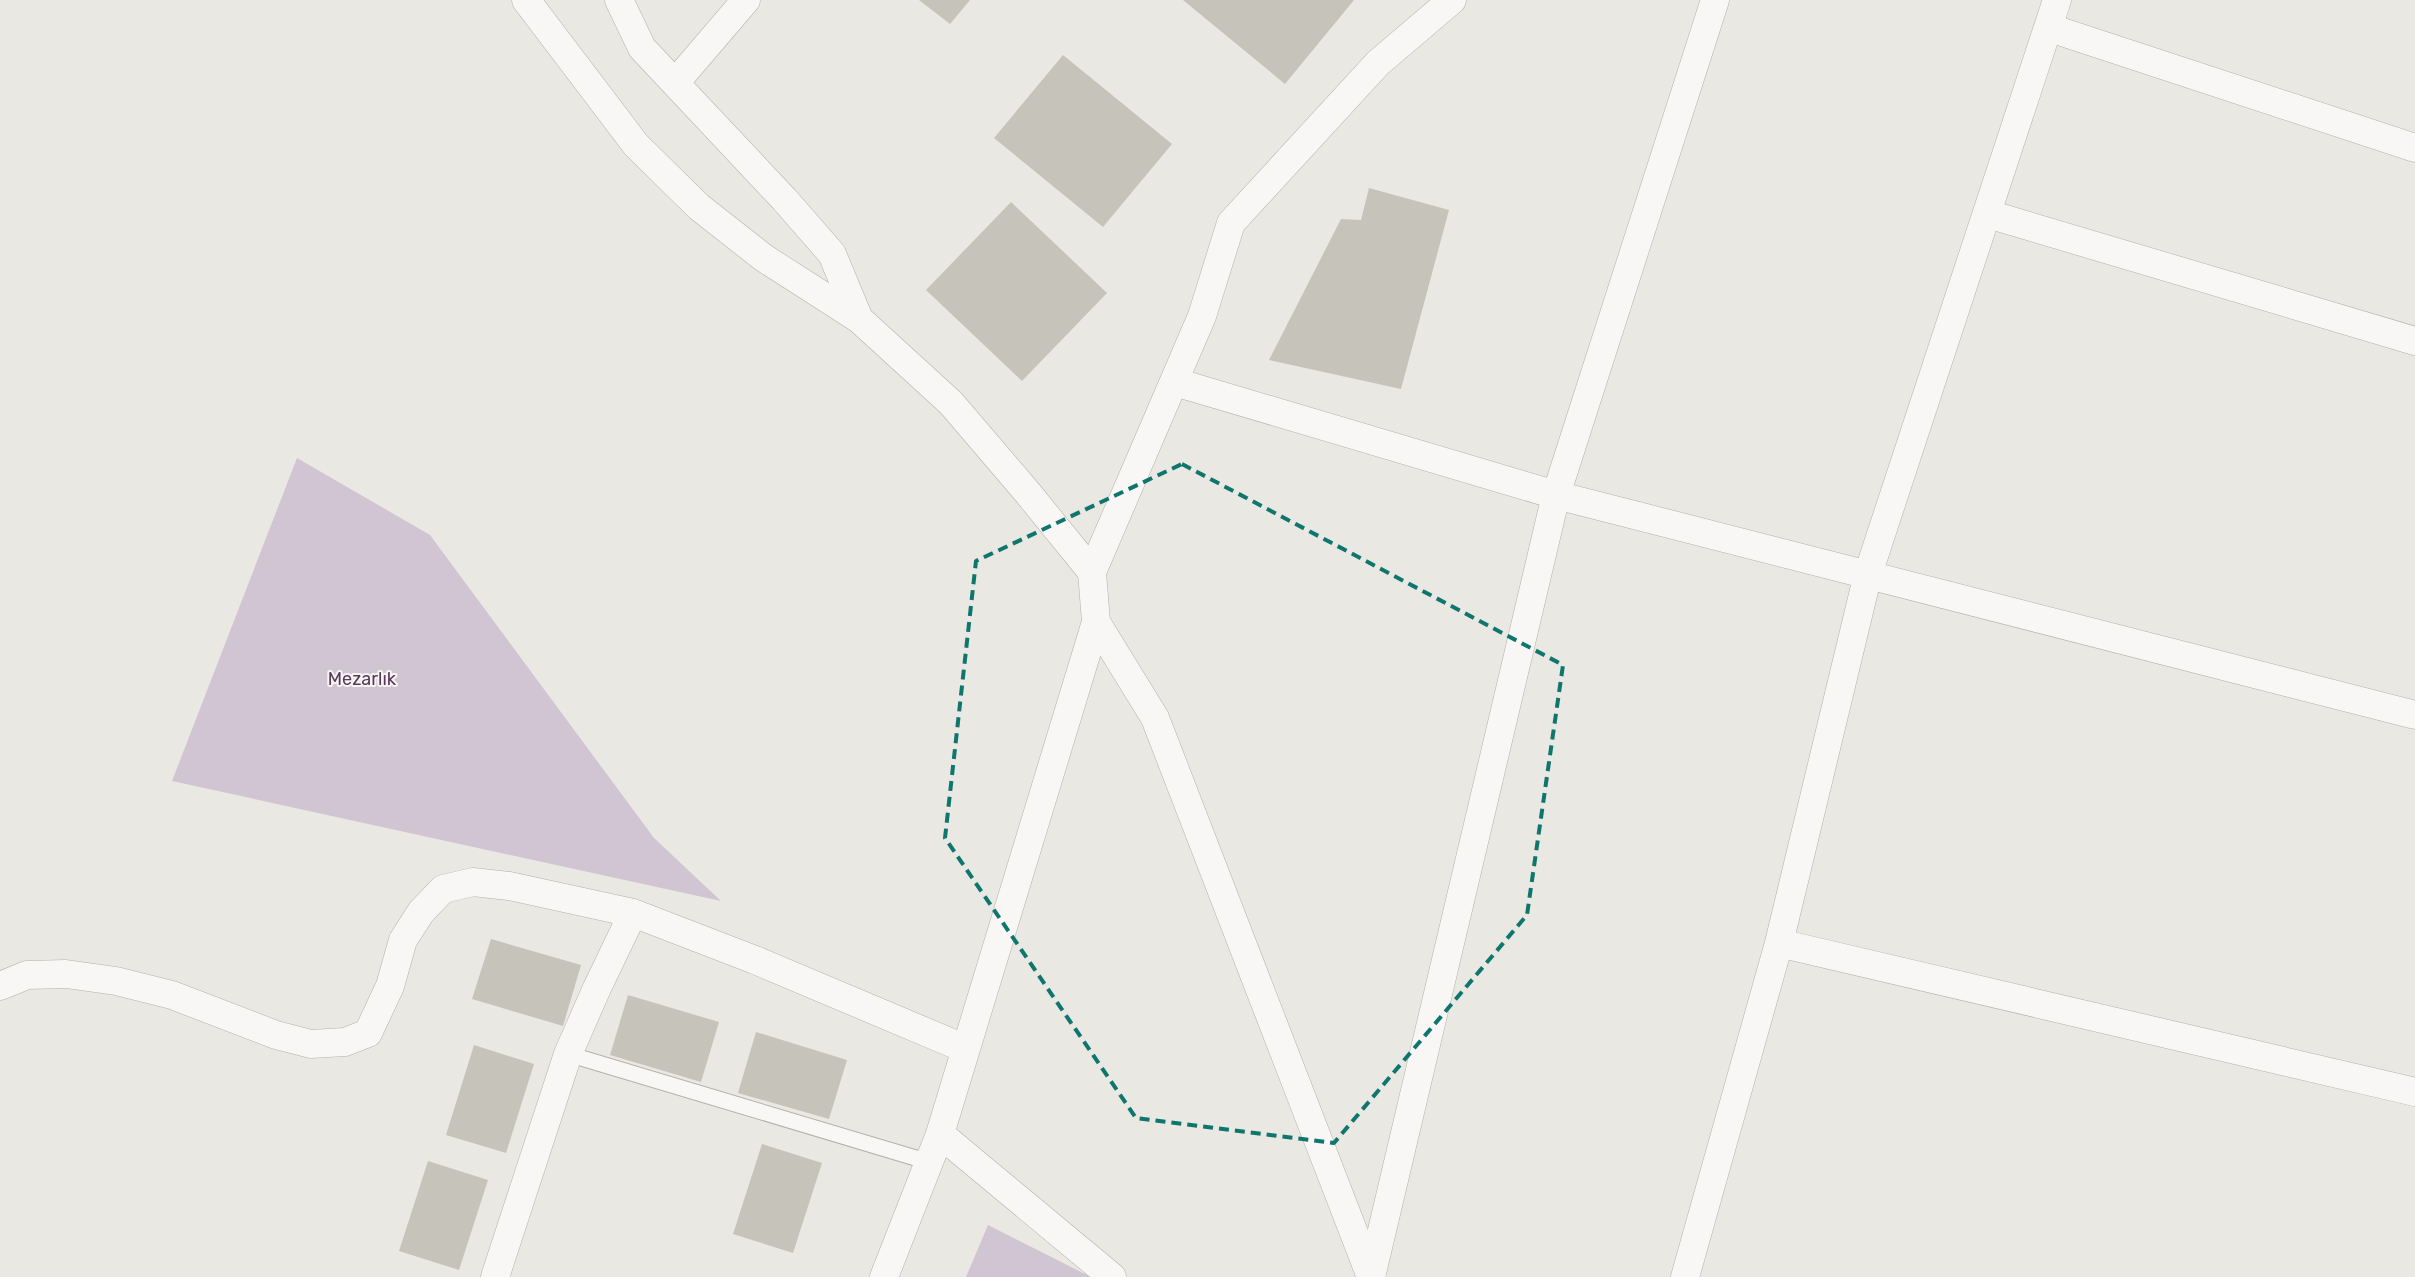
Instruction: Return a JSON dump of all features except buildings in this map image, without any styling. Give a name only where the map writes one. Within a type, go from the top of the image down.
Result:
[{"type":"street","points":[[526,0],[636,146],[699,208],[764,258],[859,319],[951,403],[1092,572]]},
{"type":"street","points":[[619,0],[642,48],[784,199],[832,254],[859,319]]},
{"type":"street","points":[[675,83],[746,0]]},
{"type":"street","points":[[884,1277],[940,1134],[1096,622],[1092,572],[1202,316],[1230,223],[1378,63],[1452,0]]},
{"type":"street","points":[[1371,1277],[1556,495],[1715,0]]},
{"type":"street","points":[[1685,1277],[1779,943],[1868,574],[2050,28],[2057,0]]},
{"type":"street","points":[[2050,28],[2415,148]]},
{"type":"street","points":[[1988,214],[2415,341]]},
{"type":"street","points":[[1175,382],[1556,495],[2415,715]]},
{"type":"street","points":[[1096,622],[1155,718],[1371,1277]]},
{"type":"street","points":[[0,986],[14,979],[38,974],[66,974],[116,981],[172,995],[276,1035],[311,1044],[345,1042],[368,1033],[390,986],[403,940],[421,912],[443,889],[473,882],[509,886],[633,913],[755,960],[966,1050]]},
{"type":"street","points":[[496,1277],[568,1054],[633,913]]},
{"type":"street","points":[[1779,943],[2415,1092]]},
{"type":"street","points":[[940,1134],[1112,1277]]},
{"type":"lane","points":[[568,1054],[929,1162]]},
{"type":"highlighted area","points":[[1182,464],[1563,665],[1527,915],[1334,1143],[1136,1118],[945,838],[976,561]]},
{"type":"green space","name":"Mezarlık","points":[[297,458],[430,535],[654,838],[721,901],[172,781]]},
{"type":"green space","points":[[988,1225],[1091,1277],[966,1277]]}]
